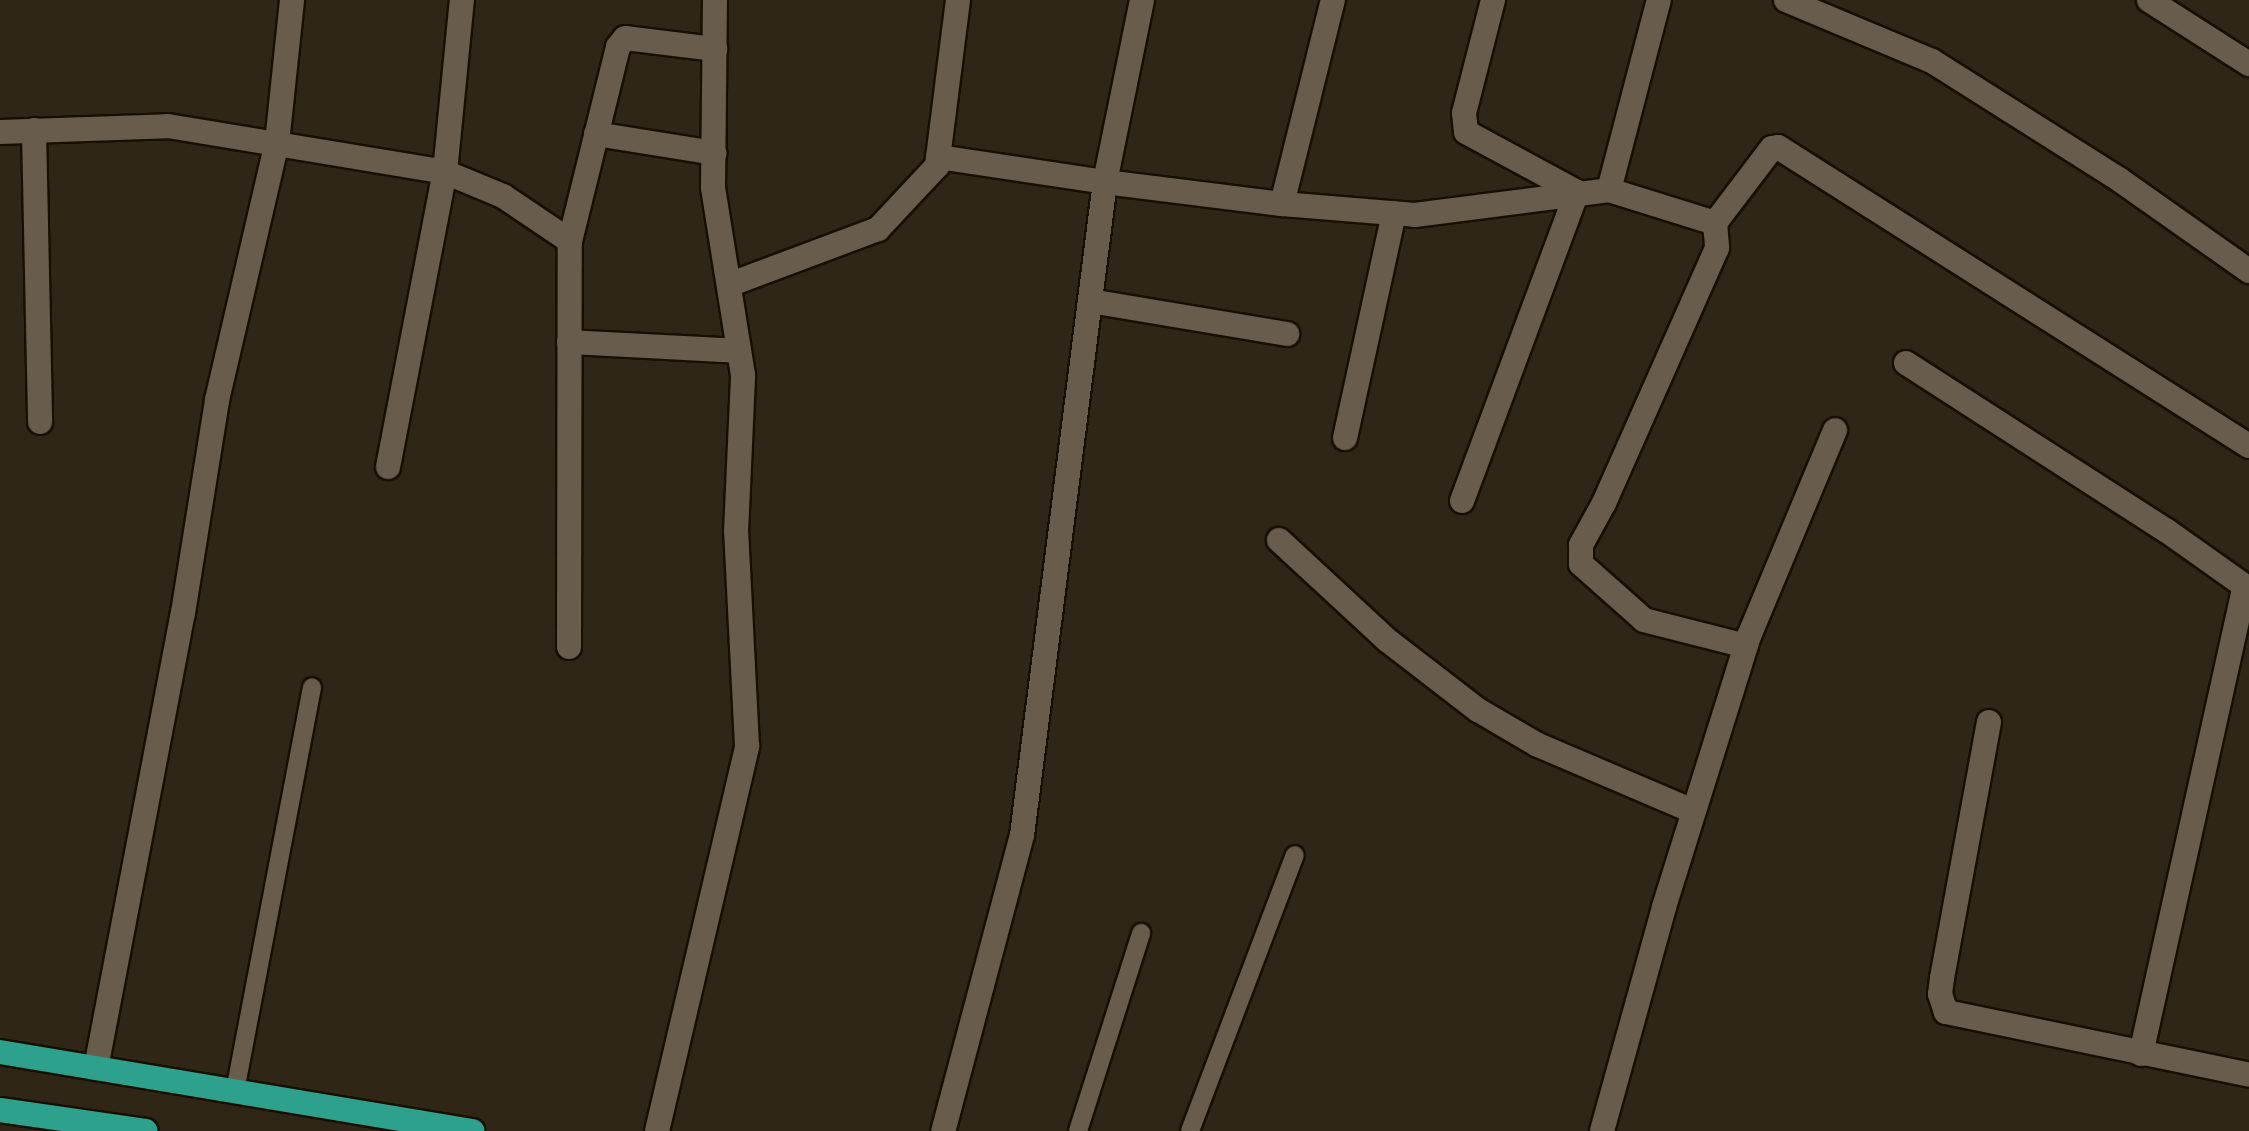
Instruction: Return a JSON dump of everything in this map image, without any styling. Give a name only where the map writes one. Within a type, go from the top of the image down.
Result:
[{"type":"highway","points":[[0,1052],[472,1131]]},
{"type":"highway","points":[[0,1110],[36,1123],[145,1131]]},
{"type":"street","points":[[96,1068],[183,613],[217,400],[277,143],[292,0]]},
{"type":"street","points":[[388,467],[445,172],[462,0]]},
{"type":"street","points":[[657,1131],[747,746],[736,532],[743,375],[731,284],[713,188],[715,0]]},
{"type":"street","points":[[731,284],[878,229],[937,166],[958,0]]},
{"type":"street","points":[[943,1131],[1022,835],[1105,182],[1142,0]]},
{"type":"street","points":[[1282,204],[1333,0]]},
{"type":"street","points":[[1493,0],[1464,113],[1466,132],[1577,192]]},
{"type":"street","points":[[1609,190],[1659,0]]},
{"type":"street","points":[[1786,0],[1932,61],[2120,180],[2249,271]]},
{"type":"street","points":[[2149,0],[2249,64]]},
{"type":"street","points":[[569,647],[570,241],[596,134],[618,47],[625,38],[715,49]]},
{"type":"street","points":[[0,132],[168,126],[445,172],[503,196],[570,241]]},
{"type":"street","points":[[34,130],[40,422]]},
{"type":"street","points":[[596,134],[714,153]]},
{"type":"street","points":[[1746,646],[1644,620],[1586,571],[1580,554],[1707,273],[1717,248],[1715,223],[1772,148],[1778,147],[2249,446]]},
{"type":"street","points":[[938,157],[1282,204],[1415,215],[1609,190],[1715,223]]},
{"type":"street","points":[[1462,501],[1577,192]]},
{"type":"street","points":[[1345,438],[1394,213]]},
{"type":"street","points":[[1090,301],[1287,334]]},
{"type":"street","points":[[569,342],[739,351]]},
{"type":"street","points":[[1906,363],[2167,531],[2247,588],[2141,1054]]},
{"type":"street","points":[[1602,1131],[1693,811],[1746,646],[1835,430]]},
{"type":"street","points":[[1279,540],[1387,640],[1478,710],[1538,745],[1693,811]]},
{"type":"street","points":[[1989,722],[1953,910],[1941,1005],[1956,1016],[2249,1075]]},
{"type":"lane","points":[[235,1091],[312,687]]},
{"type":"lane","points":[[1190,1131],[1295,855]]},
{"type":"lane","points":[[1078,1131],[1141,933]]}]
